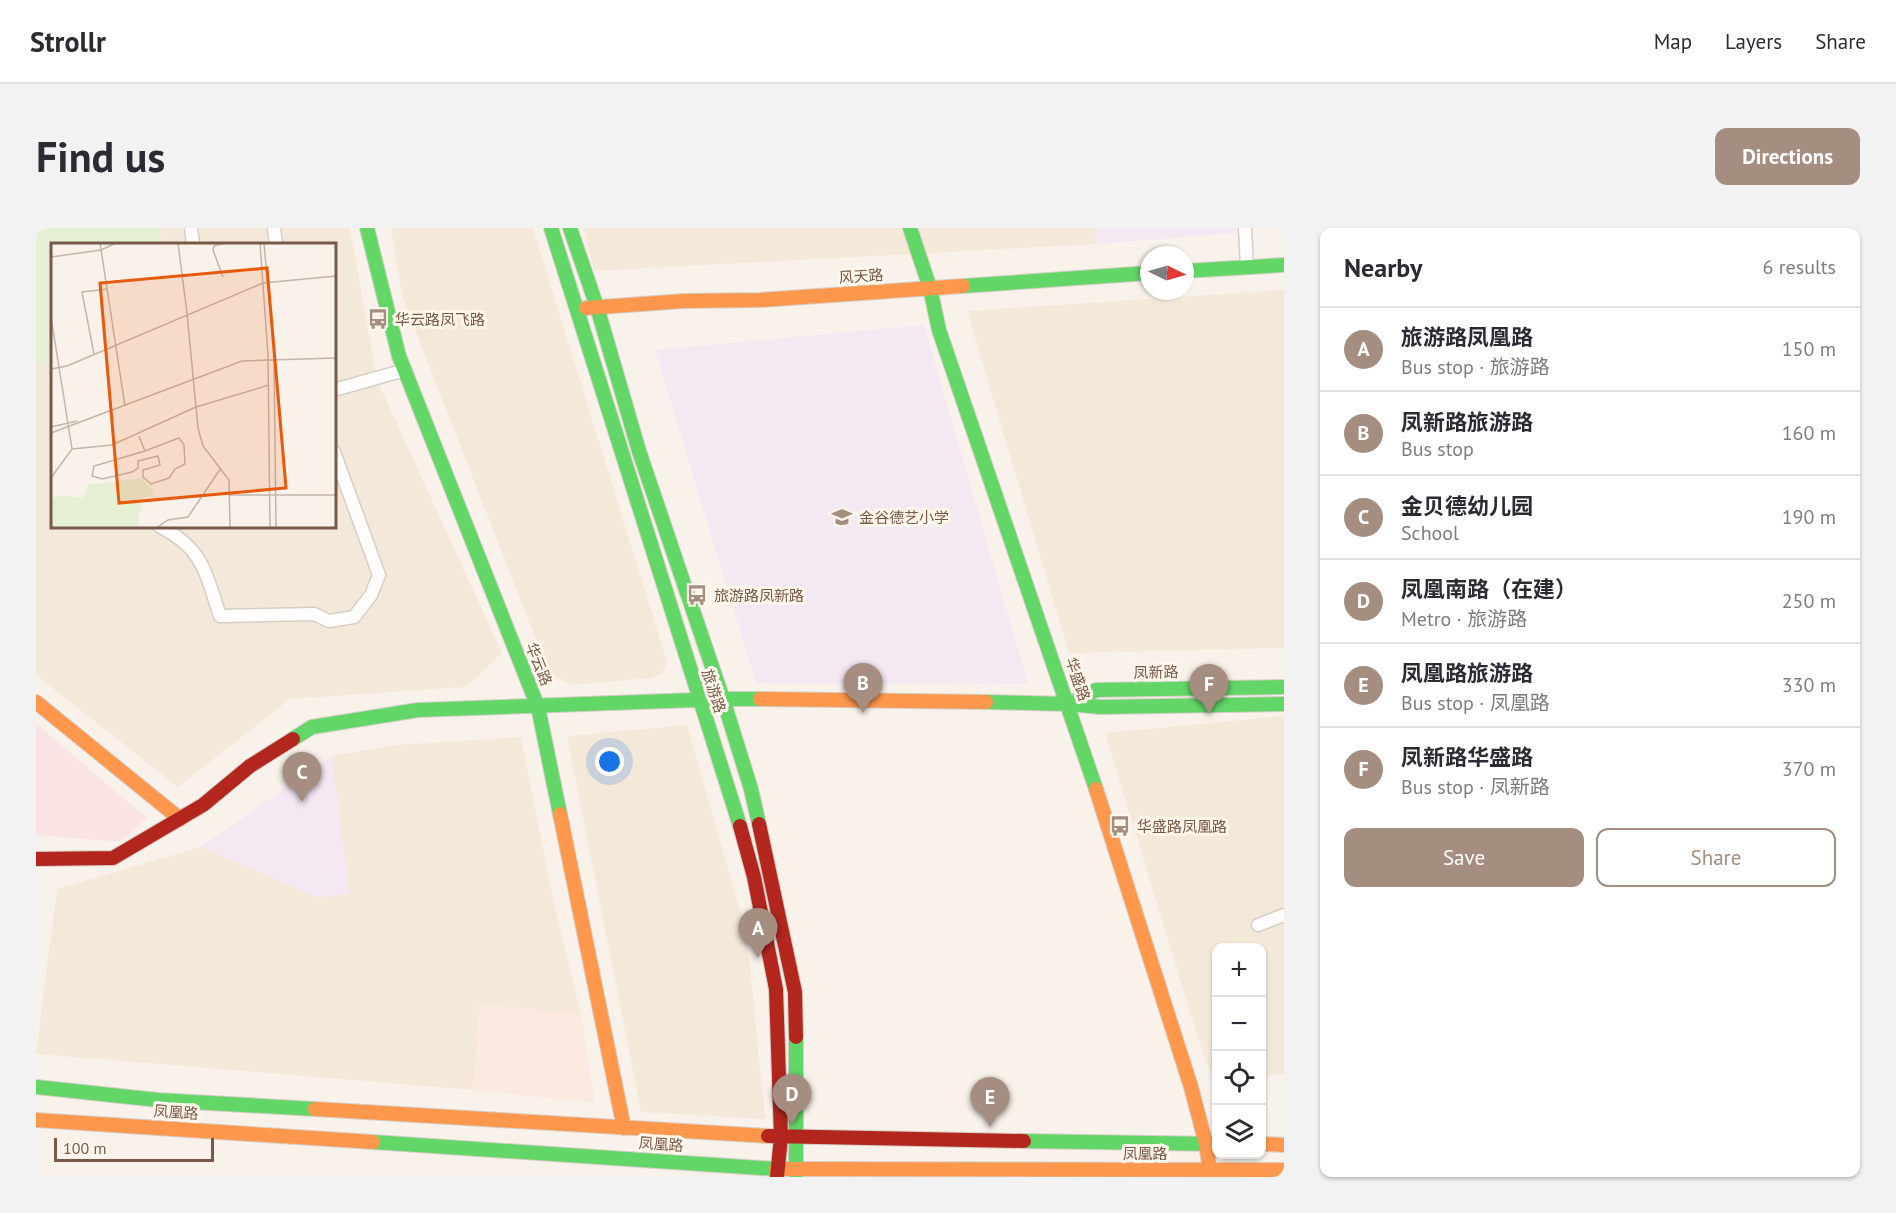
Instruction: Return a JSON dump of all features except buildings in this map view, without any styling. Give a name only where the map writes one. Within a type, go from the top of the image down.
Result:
[{"type":"main road","name":"华云路","points":[[367,228],[399,357],[538,707],[624,1128]]},
{"type":"main road","name":"旅游路","points":[[551,228],[699,701],[729,787],[754,877],[774,978],[781,1137],[777,1172]]},
{"type":"main road","name":"旅游路","points":[[570,228],[597,307],[639,451],[723,699],[756,810],[768,860],[795,992],[796,1174]]},
{"type":"main road","name":"华盛路","points":[[910,228],[930,288],[939,330],[1069,704],[1211,1144],[1211,1173]]},
{"type":"main road","points":[[1194,270],[1284,265]]},
{"type":"main road","name":"风天路","points":[[577,310],[684,301],[760,300],[1140,274]]},
{"type":"main road","name":"凤新路","points":[[1069,704],[1096,690],[1284,687]]},
{"type":"main road","points":[[36,859],[113,858],[203,805],[250,766],[312,727],[418,710],[723,699],[1069,704],[1100,707],[1284,704]]},
{"type":"main road","points":[[36,702],[180,819]]},
{"type":"main road","name":"凤凰路","points":[[36,1087],[158,1100],[797,1138],[1211,1144]]},
{"type":"main road","name":"凤凰路","points":[[36,1120],[796,1174],[1211,1173],[1284,1170]]},
{"type":"main road","points":[[1266,1144],[1284,1145]]},
{"type":"street","points":[[191,228],[193,243]]},
{"type":"street","points":[[274,228],[276,243]]},
{"type":"street","points":[[1245,228],[1246,267]]},
{"type":"street","points":[[336,389],[405,370]]},
{"type":"street","points":[[162,528],[184,542],[199,557],[210,581],[220,616],[314,614],[329,621],[354,617],[371,595],[379,575],[336,457]]},
{"type":"street","points":[[1258,925],[1284,915]]},
{"type":"shaded area","points":[[160,228],[350,228],[377,380],[502,653],[466,687],[290,699],[178,787],[36,675],[36,362],[50,366],[51,372],[51,528],[336,528],[336,243],[161,243]]},
{"type":"shaded area","points":[[391,228],[533,228],[667,662],[663,673],[651,678],[571,685],[549,673],[403,299]]},
{"type":"shaded area","points":[[584,228],[1095,228],[1096,244],[594,271]]},
{"type":"shaded area","points":[[1095,228],[1250,228],[1250,232],[1096,244]]},
{"type":"shaded area","points":[[1284,290],[1284,648],[1069,653],[967,311],[1140,300],[1194,300],[1194,296]]},
{"type":"shaded area","name":"金谷德艺小学","points":[[924,325],[1028,684],[756,683],[655,350]]},
{"type":"shaded area","points":[[1284,716],[1284,1074],[1266,1075],[1266,943],[1212,943],[1211,1075],[1105,733]]},
{"type":"shaded area","points":[[36,724],[147,818],[119,842],[36,835]]},
{"type":"shaded area","points":[[687,725],[747,935],[765,1119],[641,1112],[567,736]]},
{"type":"shaded area","points":[[521,737],[552,894],[581,1015],[480,1004],[473,1090],[36,1054],[57,889],[201,847],[332,756],[395,745]]},
{"type":"shaded area","points":[[332,756],[349,893],[319,898],[201,847]]},
{"type":"shaded area","points":[[480,1004],[581,1015],[595,1103],[473,1090]]},
{"type":"green space","points":[[36,228],[160,228],[161,243],[51,243],[51,372],[50,366],[36,362]]},
{"type":"traffic: fast","points":[[367,228],[399,356],[538,707],[560,814]]},
{"type":"traffic: fast","points":[[551,228],[740,826]]},
{"type":"traffic: fast","points":[[570,228],[597,307],[639,451],[723,699],[751,789],[759,824]]},
{"type":"traffic: fast","points":[[910,228],[930,288],[939,330],[1096,789]]},
{"type":"traffic: fast","points":[[1194,270],[1284,265]]},
{"type":"traffic: fast","points":[[963,286],[1140,274]]},
{"type":"traffic: fast","points":[[1069,704],[1096,690],[1284,687]]},
{"type":"traffic: fast","points":[[293,739],[312,727],[418,710],[760,699]]},
{"type":"traffic: fast","points":[[986,702],[1100,707],[1284,704]]},
{"type":"traffic: fast","points":[[796,1037],[796,1177]]},
{"type":"traffic: fast","points":[[36,1087],[158,1100],[315,1109]]},
{"type":"traffic: fast","points":[[1024,1141],[1212,1144]]},
{"type":"traffic: fast","points":[[373,1142],[776,1169]]},
{"type":"traffic: slow","points":[[586,308],[684,301],[760,300],[963,286]]},
{"type":"traffic: slow","points":[[760,699],[986,702]]},
{"type":"traffic: slow","points":[[36,702],[180,819]]},
{"type":"traffic: slow","points":[[1096,789],[1191,1087],[1206,1144],[1211,1177]]},
{"type":"traffic: slow","points":[[560,814],[624,1128]]},
{"type":"traffic: slow","points":[[315,1109],[768,1136]]},
{"type":"traffic: slow","points":[[36,1120],[373,1142]]},
{"type":"traffic: slow","points":[[1266,1144],[1284,1145]]},
{"type":"traffic: slow","points":[[776,1169],[1284,1170]]},
{"type":"traffic: jam","points":[[36,859],[113,858],[203,805],[250,766],[293,739]]},
{"type":"traffic: jam","points":[[759,824],[795,992],[796,1037]]},
{"type":"traffic: jam","points":[[740,826],[754,877],[776,989],[781,1137],[777,1177]]},
{"type":"traffic: jam","points":[[768,1136],[1024,1141]]},
{"type":"place","name":"华云路凤飞路","points":[[378,319]]},
{"type":"place","name":"金谷德艺小学","points":[[842,517]]},
{"type":"place","name":"旅游路凤新路","points":[[697,595]]},
{"type":"place","name":"凤新路旅游路","points":[[863,713]]},
{"type":"place","name":"凤新路华盛路","points":[[1209,714]]},
{"type":"place","name":"金贝德幼儿园","points":[[302,802]]},
{"type":"place","name":"华盛路凤凰路","points":[[1120,826]]},
{"type":"place","name":"旅游路凤凰路","points":[[758,958]]},
{"type":"place","name":"凤凰南路（在建）","points":[[792,1124]]},
{"type":"place","name":"凤凰路旅游路","points":[[990,1127]]}]
